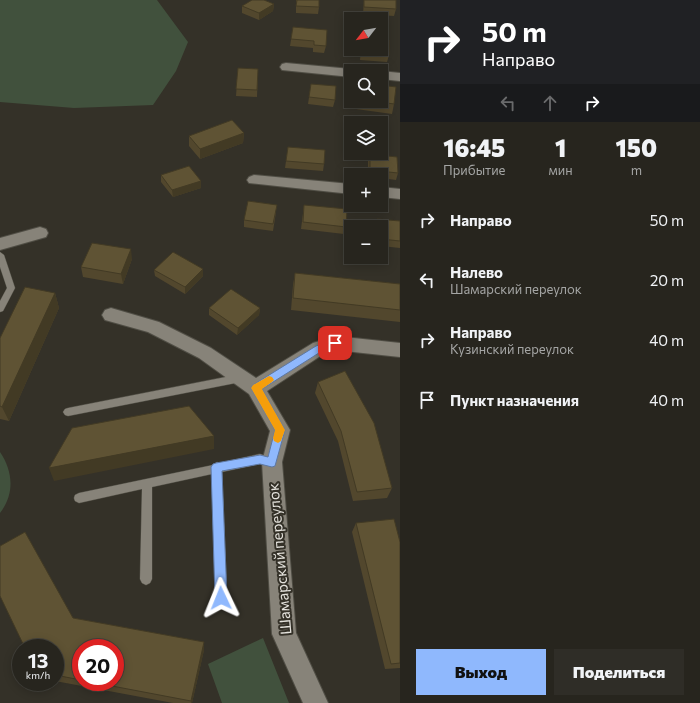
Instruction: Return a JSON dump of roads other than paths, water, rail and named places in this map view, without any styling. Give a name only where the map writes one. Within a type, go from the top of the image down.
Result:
[{"type":"street","points":[[286,67],[344,72]]},
{"type":"street","points":[[388,76],[400,77]]},
{"type":"street","points":[[254,180],[344,188]]},
{"type":"street","points":[[388,193],[400,194]]},
{"type":"street","points":[[0,244],[40,233]]},
{"type":"street","name":"Шамарский переулок","points":[[111,315],[153,327],[204,353],[249,383],[280,430],[272,462],[284,634],[316,703]]},
{"type":"street","points":[[249,383],[319,348],[335,343],[400,350]]},
{"type":"lane","points":[[0,255],[11,288],[0,309]]},
{"type":"lane","points":[[68,412],[249,383]]},
{"type":"lane","points":[[79,498],[216,467],[260,459],[272,462]]},
{"type":"lane","points":[[216,467],[221,598]]},
{"type":"lane","points":[[146,579],[147,483]]}]
